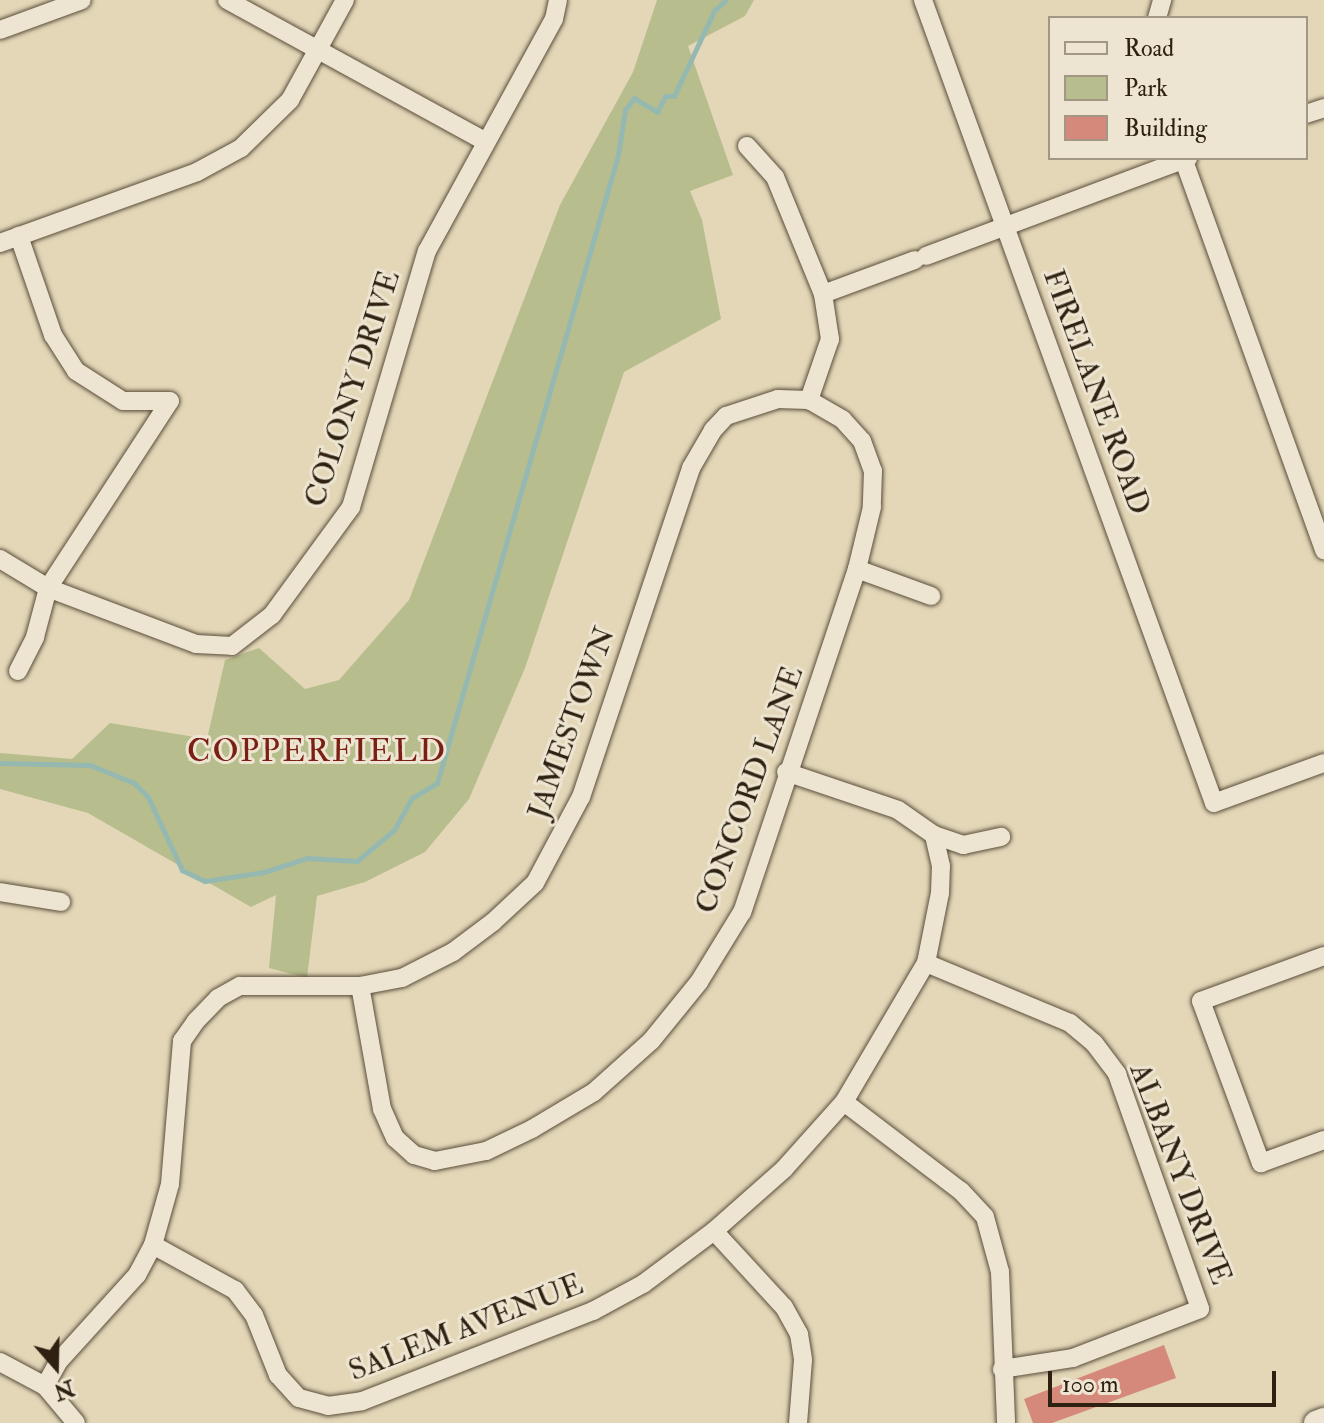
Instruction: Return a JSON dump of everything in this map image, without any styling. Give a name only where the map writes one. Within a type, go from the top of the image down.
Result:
[{"type":"main road","points":[[1316,1423],[1324,1420]]},
{"type":"street","points":[[0,30],[82,0]]},
{"type":"street","points":[[227,0],[321,48],[486,142]]},
{"type":"street","points":[[0,243],[197,172],[241,148],[290,100],[345,0]]},
{"type":"street","name":"COLONY DRIVE","points":[[48,588],[196,644],[232,646],[248,637],[282,603],[351,507],[427,251],[554,19],[558,0]]},
{"type":"street","name":"FIRELANE ROAD","points":[[923,0],[1008,226],[1214,803],[1324,763]]},
{"type":"street","points":[[747,146],[775,177],[823,294],[830,339],[809,400]]},
{"type":"street","points":[[823,294],[1182,160]]},
{"type":"street","points":[[1185,160],[1324,550]]},
{"type":"street","points":[[18,671],[35,637],[48,588],[170,401],[123,401],[76,371],[53,335],[19,236]]},
{"type":"street","name":"JAMESTOWN","points":[[45,1386],[59,1361],[137,1275],[153,1245],[170,1184],[182,1041],[196,1021],[218,998],[240,986],[360,986],[402,978],[453,952],[535,883],[581,797],[691,468],[726,416],[778,399],[809,400]]},
{"type":"street","name":"CONCORD LANE","points":[[360,986],[382,1109],[395,1138],[414,1155],[457,1160],[532,1129],[594,1092],[651,1041],[699,982],[742,912],[786,772],[857,569],[872,507],[873,471],[862,441],[843,420],[809,400]]},
{"type":"street","points":[[0,559],[48,588]]},
{"type":"street","points":[[857,569],[931,596]]},
{"type":"street","points":[[786,772],[898,810],[934,835],[963,845],[1001,837]]},
{"type":"street","name":"SALEM AVENUE","points":[[153,1245],[235,1290],[254,1315],[278,1375],[299,1398],[328,1406],[362,1401],[593,1311],[643,1284],[714,1231],[784,1169],[844,1102],[926,963],[940,893],[941,866],[934,835]]},
{"type":"street","points":[[0,892],[61,902]]},
{"type":"street","points":[[1324,956],[1201,1001],[1261,1163],[1324,1140]]},
{"type":"street","name":"ALBANY DRIVE","points":[[926,963],[1070,1023],[1094,1043],[1117,1074],[1200,1309],[1073,1358],[1002,1369]]},
{"type":"street","points":[[844,1102],[961,1191],[985,1217],[1000,1272],[1006,1423]]},
{"type":"street","points":[[714,1231],[784,1307],[799,1334],[803,1360],[798,1423]]},
{"type":"street","points":[[0,1362],[45,1386],[76,1423]]},
{"type":"green space","points":[[657,0],[754,0],[745,16],[688,46],[733,175],[690,191],[702,220],[721,319],[624,372],[525,668],[469,799],[425,852],[365,882],[317,896],[307,978],[269,968],[276,895],[251,907],[88,813],[0,789],[0,753],[72,759],[110,723],[207,739],[225,660],[259,648],[305,689],[339,680],[409,600],[560,205],[633,72]]},
{"type":"building","points":[[1164,1345],[1176,1378],[1052,1423],[1033,1423],[1024,1399]]},
{"type":"waterway","points":[[0,763],[90,765],[134,783],[148,797],[182,870],[205,881],[264,872],[307,858],[357,861],[394,830],[412,798],[437,783],[618,155],[625,110],[634,98],[657,112],[665,96],[674,96],[714,11],[726,0]]},
{"type":"district","name":"COPPERFIELD","points":[[317,751]]}]
